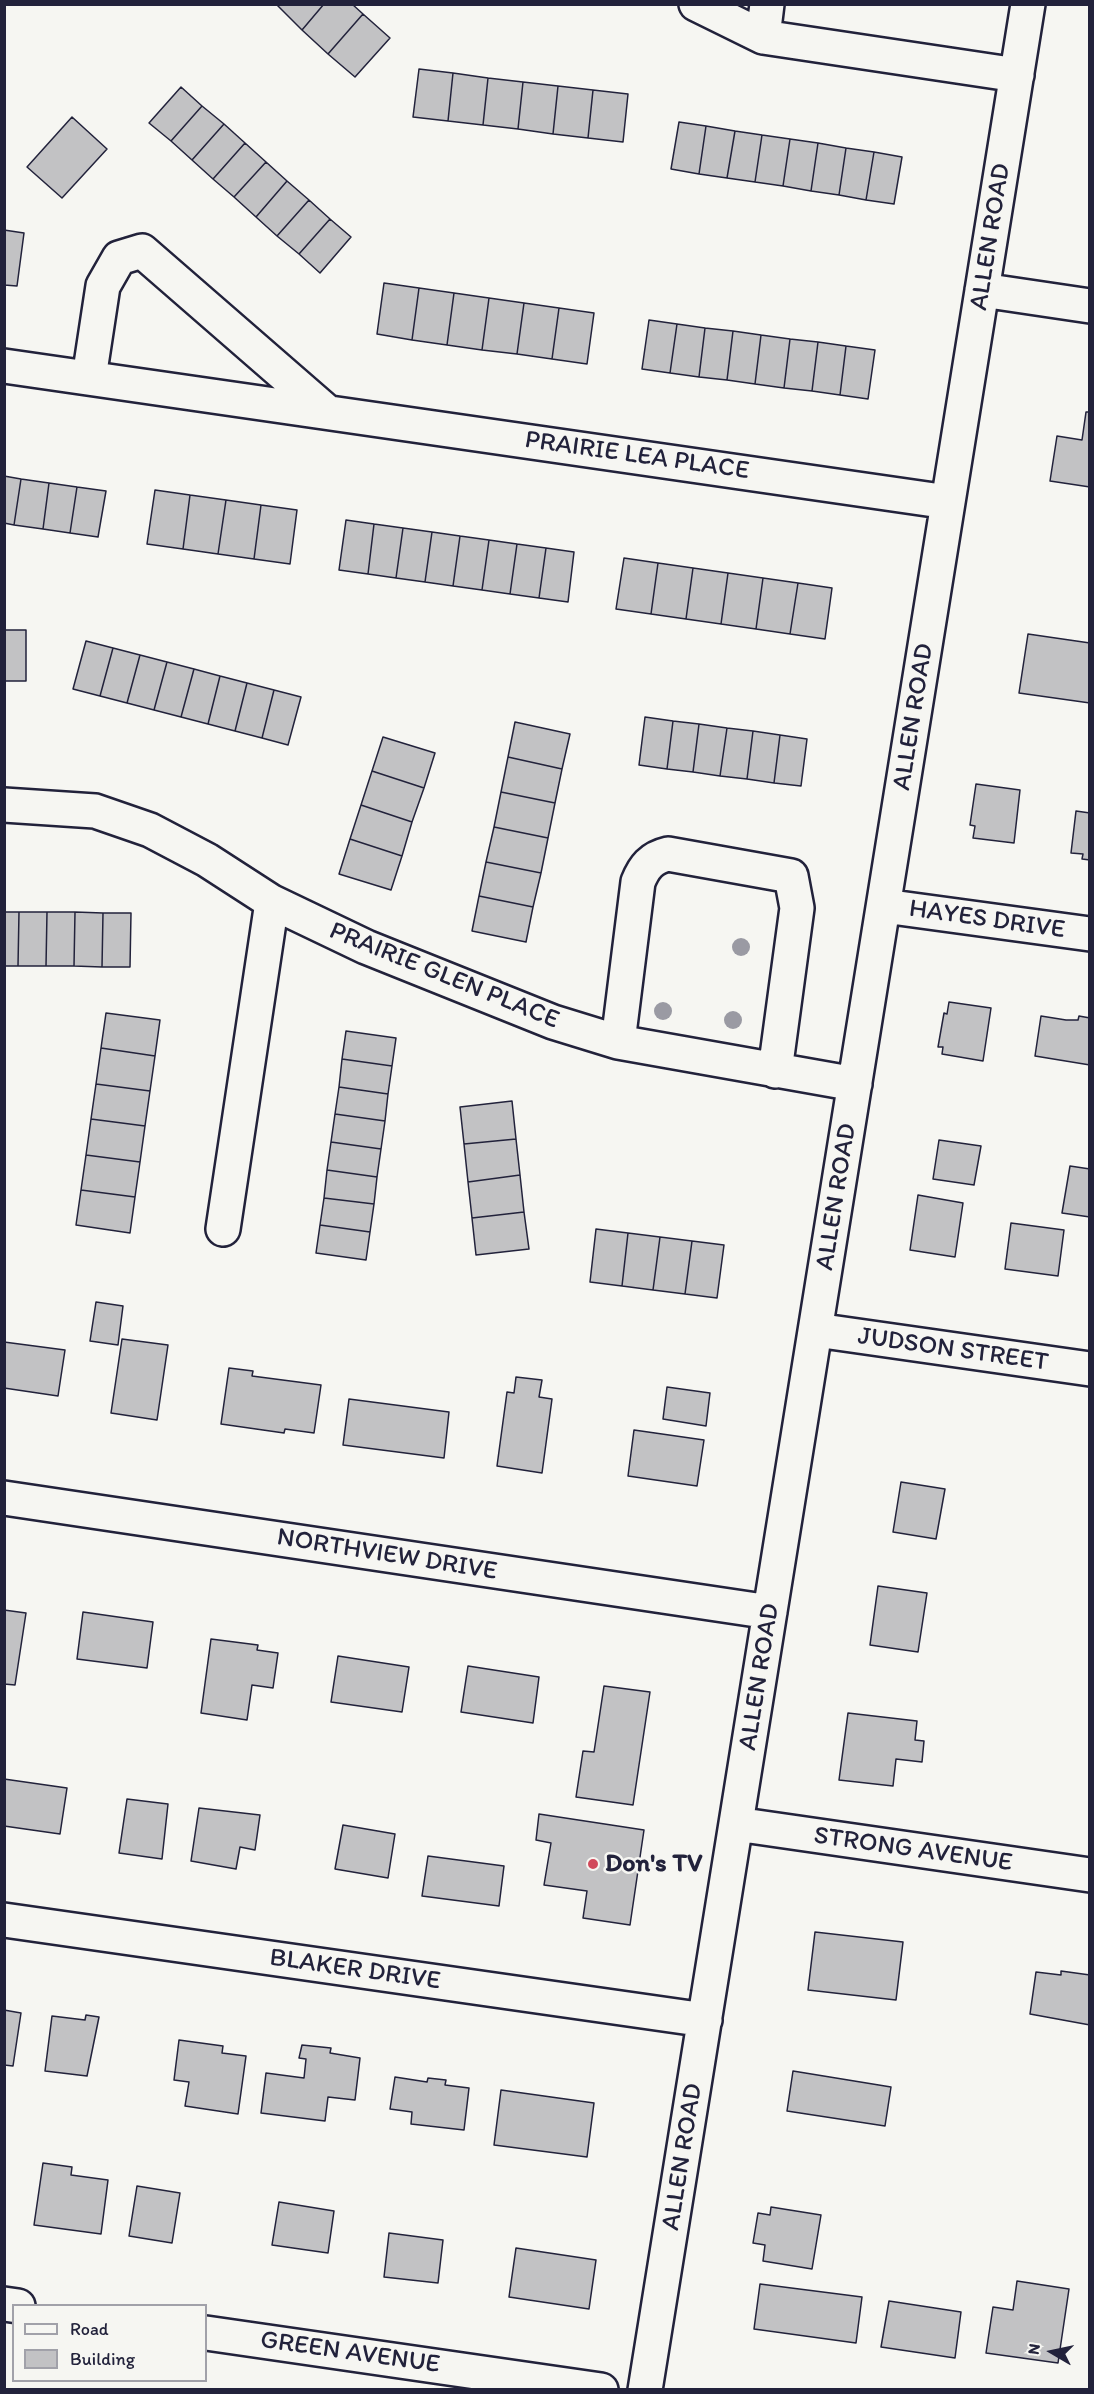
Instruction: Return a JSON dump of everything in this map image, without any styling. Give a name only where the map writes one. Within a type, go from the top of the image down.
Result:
[{"type":"street","points":[[696,4],[763,36],[1017,75]]},
{"type":"street","points":[[763,36],[767,4]]},
{"type":"street","name":"ALLEN ROAD","points":[[645,2390],[1028,4]]},
{"type":"street","points":[[89,378],[103,286],[119,258],[142,251],[326,411]]},
{"type":"street","points":[[982,290],[1089,306]]},
{"type":"street","name":"PRAIRIE LEA PLACE","points":[[4,366],[948,502]]},
{"type":"street","name":"PRAIRIE GLEN PLACE","points":[[4,805],[95,811],[150,830],[207,860],[272,902],[366,947],[496,1001],[618,1042],[855,1084]]},
{"type":"street","points":[[618,1042],[638,882],[648,863],[657,856],[668,854],[767,871],[791,876],[797,908],[775,1071]]},
{"type":"street","points":[[223,1229],[272,902]]},
{"type":"street","name":"HAYES DRIVE","points":[[884,906],[1089,934]]},
{"type":"street","name":"JUDSON STREET","points":[[816,1330],[1089,1370]]},
{"type":"street","name":"NORTHVIEW DRIVE","points":[[4,1498],[770,1612]]},
{"type":"street","name":"STRONG AVENUE","points":[[736,1824],[1089,1875]]},
{"type":"street","name":"BLAKER DRIVE","points":[[4,1920],[705,2020]]},
{"type":"street","name":"GREEN AVENUE","points":[[207,2332],[601,2390]]},
{"type":"building","points":[[276,4],[324,4],[302,30]]},
{"type":"building","points":[[324,4],[352,4],[363,14],[328,54],[302,30]]},
{"type":"building","points":[[363,14],[390,38],[355,77],[328,54]]},
{"type":"building","points":[[419,69],[453,73],[448,121],[413,117]]},
{"type":"building","points":[[453,73],[488,78],[483,125],[448,121]]},
{"type":"building","points":[[488,78],[523,82],[518,129],[483,125]]},
{"type":"building","points":[[523,82],[558,86],[553,134],[518,129]]},
{"type":"building","points":[[558,86],[593,90],[588,138],[553,134]]},
{"type":"building","points":[[181,87],[202,106],[171,141],[149,123]]},
{"type":"building","points":[[593,90],[628,94],[623,142],[588,138]]},
{"type":"building","points":[[202,106],[224,124],[192,160],[171,141]]},
{"type":"building","points":[[72,117],[107,149],[62,198],[27,167]]},
{"type":"building","points":[[679,122],[706,126],[699,174],[671,169]]},
{"type":"building","points":[[224,124],[245,143],[213,179],[192,160]]},
{"type":"building","points":[[706,126],[735,131],[727,178],[699,174]]},
{"type":"building","points":[[735,131],[762,135],[755,182],[727,178]]},
{"type":"building","points":[[762,135],[790,139],[783,186],[755,182]]},
{"type":"building","points":[[790,139],[818,143],[811,191],[783,186]]},
{"type":"building","points":[[245,143],[266,162],[234,197],[213,179]]},
{"type":"building","points":[[818,143],[846,148],[839,195],[811,191]]},
{"type":"building","points":[[846,148],[874,152],[866,200],[839,195]]},
{"type":"building","points":[[874,152],[902,157],[894,204],[866,200]]},
{"type":"building","points":[[266,162],[287,181],[256,217],[234,197]]},
{"type":"building","points":[[287,181],[309,200],[277,236],[256,217]]},
{"type":"building","points":[[309,200],[330,219],[299,254],[277,236]]},
{"type":"building","points":[[330,219],[351,237],[320,273],[299,254]]},
{"type":"building","points":[[4,230],[24,233],[17,286],[4,285]]},
{"type":"building","points":[[384,283],[419,288],[412,340],[377,334]]},
{"type":"building","points":[[419,288],[454,293],[447,345],[412,340]]},
{"type":"building","points":[[454,293],[489,298],[482,350],[447,345]]},
{"type":"building","points":[[489,298],[524,303],[517,354],[482,350]]},
{"type":"building","points":[[524,303],[559,308],[552,359],[517,354]]},
{"type":"building","points":[[559,308],[594,313],[587,364],[552,359]]},
{"type":"building","points":[[649,320],[677,324],[670,373],[642,369]]},
{"type":"building","points":[[677,324],[705,328],[699,377],[670,373]]},
{"type":"building","points":[[705,328],[733,331],[727,380],[699,377]]},
{"type":"building","points":[[733,331],[761,335],[755,384],[727,380]]},
{"type":"building","points":[[761,335],[790,339],[784,388],[755,384]]},
{"type":"building","points":[[790,339],[818,342],[812,391],[784,388]]},
{"type":"building","points":[[818,342],[846,346],[840,395],[812,391]]},
{"type":"building","points":[[846,346],[875,350],[868,399],[840,395]]},
{"type":"building","points":[[1086,412],[1090,412],[1090,487],[1050,481],[1057,436],[1082,440]]},
{"type":"building","points":[[4,476],[21,479],[14,525],[4,523]]},
{"type":"building","points":[[21,479],[49,483],[43,529],[14,525]]},
{"type":"building","points":[[49,483],[77,487],[70,533],[43,529]]},
{"type":"building","points":[[77,487],[106,491],[98,537],[70,533]]},
{"type":"building","points":[[155,490],[190,495],[183,549],[147,544]]},
{"type":"building","points":[[190,495],[226,500],[218,554],[183,549]]},
{"type":"building","points":[[226,500],[261,505],[254,559],[218,554]]},
{"type":"building","points":[[261,505],[297,510],[290,564],[254,559]]},
{"type":"building","points":[[346,520],[374,524],[368,574],[339,570]]},
{"type":"building","points":[[374,524],[403,528],[396,578],[368,574]]},
{"type":"building","points":[[403,528],[432,532],[425,582],[396,578]]},
{"type":"building","points":[[432,532],[460,536],[453,586],[425,582]]},
{"type":"building","points":[[460,536],[489,540],[482,590],[453,586]]},
{"type":"building","points":[[489,540],[517,544],[510,594],[482,590]]},
{"type":"building","points":[[517,544],[546,548],[539,598],[510,594]]},
{"type":"building","points":[[546,548],[574,552],[568,602],[539,598]]},
{"type":"building","points":[[624,558],[658,563],[651,614],[616,609]]},
{"type":"building","points":[[658,563],[693,568],[686,619],[651,614]]},
{"type":"building","points":[[693,568],[728,573],[721,624],[686,619]]},
{"type":"building","points":[[728,573],[763,578],[756,629],[721,624]]},
{"type":"building","points":[[763,578],[798,583],[790,634],[756,629]]},
{"type":"building","points":[[798,583],[832,588],[825,639],[790,634]]},
{"type":"building","points":[[4,630],[26,630],[26,681],[4,681]]},
{"type":"building","points":[[1028,634],[1090,643],[1090,703],[1019,693]]},
{"type":"building","points":[[86,641],[113,648],[100,696],[73,689]]},
{"type":"building","points":[[113,648],[140,655],[127,703],[100,696]]},
{"type":"building","points":[[140,655],[167,662],[154,710],[127,703]]},
{"type":"building","points":[[167,662],[194,669],[181,717],[154,710]]},
{"type":"building","points":[[194,669],[220,676],[208,724],[181,717]]},
{"type":"building","points":[[220,676],[247,683],[235,731],[208,724]]},
{"type":"building","points":[[247,683],[274,690],[262,738],[235,731]]},
{"type":"building","points":[[274,690],[301,697],[288,745],[262,738]]},
{"type":"building","points":[[645,717],[673,721],[667,769],[639,765]]},
{"type":"building","points":[[673,721],[699,724],[693,772],[667,769]]},
{"type":"building","points":[[515,722],[570,734],[562,769],[508,757]]},
{"type":"building","points":[[699,724],[727,728],[720,776],[693,772]]},
{"type":"building","points":[[727,728],[753,731],[747,779],[720,776]]},
{"type":"building","points":[[753,731],[780,735],[774,783],[747,779]]},
{"type":"building","points":[[780,735],[807,739],[801,786],[774,783]]},
{"type":"building","points":[[383,737],[435,753],[424,788],[372,771]]},
{"type":"building","points":[[508,757],[562,769],[555,803],[501,792]]},
{"type":"building","points":[[372,771],[424,788],[412,822],[361,805]]},
{"type":"building","points":[[976,784],[1020,790],[1014,843],[973,838],[975,826],[970,825]]},
{"type":"building","points":[[501,792],[555,803],[548,838],[494,827]]},
{"type":"building","points":[[361,805],[412,822],[402,856],[350,839]]},
{"type":"building","points":[[1076,811],[1090,813],[1090,860],[1082,859],[1083,854],[1071,853]]},
{"type":"building","points":[[494,827],[548,838],[541,873],[486,862]]},
{"type":"building","points":[[350,839],[402,856],[391,890],[339,874]]},
{"type":"building","points":[[486,862],[541,873],[533,907],[479,896]]},
{"type":"building","points":[[479,896],[533,907],[526,942],[472,931]]},
{"type":"building","points":[[4,912],[19,912],[18,966],[4,966]]},
{"type":"building","points":[[19,912],[47,912],[46,966],[18,966]]},
{"type":"building","points":[[47,912],[75,912],[74,966],[46,966]]},
{"type":"building","points":[[75,912],[103,913],[102,967],[74,966]]},
{"type":"building","points":[[103,913],[131,913],[130,967],[102,967]]},
{"type":"building","points":[[949,1002],[991,1008],[983,1061],[942,1054],[943,1047],[938,1047],[944,1013],[947,1014]]},
{"type":"building","points":[[106,1013],[160,1020],[155,1056],[101,1048]]},
{"type":"building","points":[[1041,1016],[1066,1020],[1078,1020],[1079,1016],[1090,1018],[1090,1065],[1035,1056]]},
{"type":"building","points":[[346,1031],[396,1038],[392,1066],[342,1059]]},
{"type":"building","points":[[101,1048],[155,1056],[150,1091],[96,1084]]},
{"type":"building","points":[[342,1059],[392,1066],[388,1094],[339,1087]]},
{"type":"building","points":[[96,1084],[150,1091],[145,1126],[91,1119]]},
{"type":"building","points":[[339,1087],[388,1094],[385,1121],[335,1114]]},
{"type":"building","points":[[512,1101],[516,1139],[464,1144],[460,1107]]},
{"type":"building","points":[[335,1114],[385,1121],[381,1149],[331,1142]]},
{"type":"building","points":[[91,1119],[145,1126],[140,1162],[86,1155]]},
{"type":"building","points":[[516,1139],[520,1175],[468,1182],[464,1144]]},
{"type":"building","points":[[939,1140],[981,1146],[974,1185],[933,1179]]},
{"type":"building","points":[[331,1142],[381,1149],[377,1177],[327,1170]]},
{"type":"building","points":[[86,1155],[140,1162],[135,1197],[81,1190]]},
{"type":"building","points":[[1070,1166],[1090,1169],[1090,1217],[1062,1213]]},
{"type":"building","points":[[327,1170],[377,1177],[374,1204],[324,1198]]},
{"type":"building","points":[[520,1175],[524,1212],[472,1218],[468,1182]]},
{"type":"building","points":[[81,1190],[135,1197],[130,1233],[76,1225]]},
{"type":"building","points":[[918,1195],[963,1203],[955,1257],[910,1250]]},
{"type":"building","points":[[324,1198],[374,1204],[370,1232],[320,1225]]},
{"type":"building","points":[[524,1212],[529,1249],[476,1255],[472,1218]]},
{"type":"building","points":[[1011,1223],[1064,1230],[1058,1276],[1005,1269]]},
{"type":"building","points":[[320,1225],[370,1232],[366,1260],[316,1253]]},
{"type":"building","points":[[596,1229],[628,1233],[622,1286],[590,1282]]},
{"type":"building","points":[[628,1233],[660,1237],[653,1290],[622,1286]]},
{"type":"building","points":[[660,1237],[692,1241],[685,1294],[653,1290]]},
{"type":"building","points":[[692,1241],[724,1245],[717,1298],[685,1294]]},
{"type":"building","points":[[96,1302],[123,1306],[118,1345],[90,1341]]},
{"type":"building","points":[[122,1339],[168,1345],[157,1420],[111,1413]]},
{"type":"building","points":[[4,1342],[65,1350],[58,1396],[4,1388]]},
{"type":"building","points":[[229,1368],[253,1371],[252,1376],[321,1385],[314,1433],[285,1429],[284,1433],[221,1424]]},
{"type":"building","points":[[516,1377],[542,1380],[539,1397],[552,1399],[542,1473],[497,1466],[507,1392],[514,1393]]},
{"type":"building","points":[[667,1387],[710,1393],[706,1426],[663,1419]]},
{"type":"building","points":[[349,1399],[449,1412],[444,1458],[343,1445]]},
{"type":"building","points":[[634,1430],[704,1440],[697,1486],[628,1476]]},
{"type":"building","points":[[901,1482],[945,1489],[936,1539],[893,1532]]},
{"type":"building","points":[[878,1586],[927,1593],[918,1652],[870,1645]]},
{"type":"building","points":[[4,1610],[26,1613],[15,1685],[4,1684]]},
{"type":"building","points":[[83,1612],[153,1622],[147,1668],[77,1659]]},
{"type":"building","points":[[211,1639],[258,1645],[257,1650],[278,1653],[273,1688],[252,1685],[247,1720],[201,1713]]},
{"type":"building","points":[[338,1656],[409,1667],[402,1712],[331,1702]]},
{"type":"building","points":[[468,1666],[539,1677],[533,1723],[461,1712]]},
{"type":"building","points":[[604,1686],[650,1692],[633,1805],[576,1797],[583,1751],[594,1752]]},
{"type":"building","points":[[848,1713],[917,1721],[915,1740],[924,1741],[922,1762],[896,1759],[893,1786],[839,1780]]},
{"type":"building","points":[[4,1779],[67,1788],[60,1834],[4,1826]]},
{"type":"building","points":[[127,1799],[168,1804],[162,1859],[119,1853]]},
{"type":"building","points":[[199,1808],[260,1815],[255,1850],[240,1847],[236,1869],[191,1861]]},
{"type":"building","name":"Don's TV","points":[[539,1814],[644,1830],[630,1925],[583,1918],[587,1891],[544,1885],[551,1843],[536,1840]]},
{"type":"building","points":[[343,1825],[395,1834],[388,1878],[335,1869]]},
{"type":"building","points":[[428,1856],[504,1866],[499,1906],[422,1896]]},
{"type":"building","points":[[815,1932],[903,1942],[896,2000],[808,1990]]},
{"type":"building","points":[[1061,1971],[1090,1975],[1090,2025],[1030,2014],[1036,1972],[1061,1975]]},
{"type":"building","points":[[4,2010],[21,2013],[13,2066],[4,2065]]},
{"type":"building","points":[[86,2015],[99,2017],[87,2076],[45,2071],[52,2016],[85,2020]]},
{"type":"building","points":[[179,2040],[223,2046],[222,2053],[246,2056],[238,2114],[185,2106],[189,2082],[174,2080]]},
{"type":"building","points":[[302,2045],[331,2048],[330,2053],[360,2058],[355,2100],[328,2097],[325,2121],[261,2113],[266,2073],[304,2078],[306,2059],[299,2058]]},
{"type":"building","points":[[793,2071],[891,2087],[885,2126],[787,2111]]},
{"type":"building","points":[[395,2077],[427,2082],[428,2078],[446,2080],[445,2085],[469,2088],[464,2130],[411,2124],[412,2112],[390,2109]]},
{"type":"building","points":[[501,2090],[594,2103],[587,2157],[494,2145]]},
{"type":"building","points":[[43,2163],[72,2167],[71,2175],[108,2180],[101,2234],[34,2225]]},
{"type":"building","points":[[137,2186],[180,2193],[172,2243],[129,2236]]},
{"type":"building","points":[[279,2202],[334,2211],[328,2253],[272,2245]]},
{"type":"building","points":[[771,2207],[821,2215],[812,2269],[763,2261],[765,2245],[753,2243],[758,2213],[770,2215]]},
{"type":"building","points":[[389,2233],[443,2240],[438,2283],[384,2277]]},
{"type":"building","points":[[516,2248],[596,2260],[589,2309],[509,2297]]},
{"type":"building","points":[[1017,2281],[1069,2289],[1058,2363],[986,2353],[993,2307],[1013,2310]]},
{"type":"building","points":[[760,2284],[862,2297],[856,2343],[754,2329]]},
{"type":"building","points":[[889,2301],[961,2312],[955,2358],[881,2347]]},
{"type":"place","name":"Don's TV","points":[[593,1864]]}]
